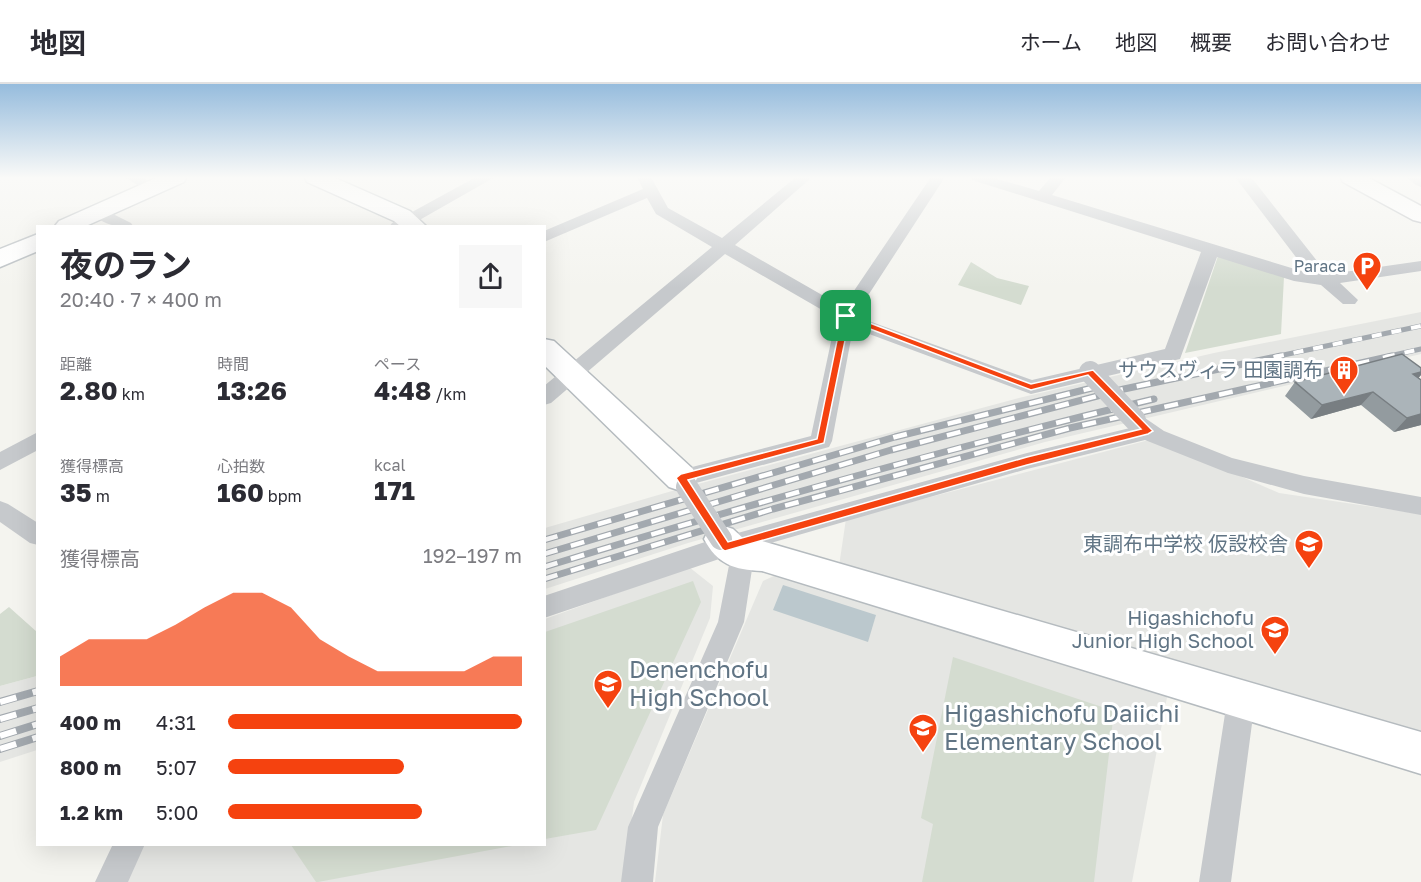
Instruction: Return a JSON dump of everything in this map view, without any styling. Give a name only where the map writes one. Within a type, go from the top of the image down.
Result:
[{"type":"street","points":[[69,225],[94,214]]},
{"type":"street","points":[[103,214],[123,225]]},
{"type":"street","points":[[388,214],[407,224],[424,214]]},
{"type":"street","points":[[546,236],[589,214]]},
{"type":"street","points":[[668,214],[859,324],[1031,387],[1173,354],[1181,326],[1211,249]]},
{"type":"street","points":[[546,396],[760,214]]},
{"type":"street","points":[[684,482],[821,441],[846,316],[913,214]]},
{"type":"street","points":[[1098,214],[1300,277],[1325,280],[1421,266]]},
{"type":"street","points":[[1273,214],[1325,280],[1349,300]]},
{"type":"street","points":[[0,259],[36,242]]},
{"type":"street","points":[[546,350],[684,482],[729,547],[731,622],[643,827],[637,882]]},
{"type":"street","points":[[1090,372],[1156,438],[1228,465],[1304,485],[1421,506]]},
{"type":"street","points":[[546,606],[729,547],[1027,461],[1142,425]]},
{"type":"street","points":[[0,462],[36,441]]},
{"type":"street","points":[[0,510],[36,535]]},
{"type":"street","points":[[729,547],[1058,643],[1421,753]]},
{"type":"street","points":[[1215,882],[1242,700]]},
{"type":"street","points":[[111,882],[129,846]]},
{"type":"shaded area","points":[[1218,256],[1284,277],[1281,334],[1185,353]]},
{"type":"shaded area","points":[[971,262],[997,278],[1029,286],[1021,305],[958,285]]},
{"type":"shaded area","points":[[1421,312],[1421,354],[1045,442],[688,543],[546,589],[546,528],[672,491],[1023,397],[1214,353]]},
{"type":"shaded area","name":"Higashichofu Junior High School","points":[[1149,440],[1174,447],[1279,493],[1421,514],[1421,744],[839,566],[846,519]]},
{"type":"shaded area","name":"Denenchofu High School","points":[[689,567],[713,586],[710,618],[634,802],[624,882],[125,882],[143,846],[546,846],[546,619]]},
{"type":"shaded area","name":"Higashichofu Daiichi Elementary School","points":[[778,574],[1168,692],[1132,882],[655,882],[663,815],[763,581]]},
{"type":"shaded area","points":[[693,581],[701,602],[596,830],[546,839],[546,632]]},
{"type":"shaded area","points":[[783,585],[876,615],[868,642],[773,610]]},
{"type":"shaded area","points":[[9,607],[36,631],[36,676],[0,686],[0,614]]},
{"type":"shaded area","points":[[953,657],[1114,711],[1094,882],[922,882],[933,824],[921,818]]},
{"type":"shaded area","points":[[36,676],[36,750],[0,762],[0,686]]},
{"type":"shaded area","points":[[292,846],[512,846],[316,882]]},
{"type":"building","points":[[1402,354],[1421,368],[1421,372],[1413,374],[1421,380],[1421,414],[1407,418],[1373,392],[1322,405],[1295,382]]},
{"type":"railway","points":[[1274,357],[1421,326]]},
{"type":"railway","points":[[1385,357],[1421,349]]},
{"type":"railway","points":[[546,553],[891,450],[1124,389],[1281,356]]},
{"type":"railway","points":[[546,578],[773,509],[1070,428],[1392,356]]},
{"type":"railway","points":[[546,539],[895,437],[1108,384]]},
{"type":"railway","points":[[546,566],[848,478],[1154,399]]},
{"type":"railway","points":[[0,702],[36,692]]},
{"type":"railway","points":[[0,719],[36,709]]},
{"type":"railway","points":[[0,736],[36,725]]},
{"type":"railway","points":[[0,749],[36,738]]},
{"type":"place","name":"Paraca","points":[[1367,292]]},
{"type":"place","name":"サウスヴィラ 田園調布","points":[[1344,396]]},
{"type":"place","name":"東調布中学校 仮設校舎","points":[[1309,570]]},
{"type":"place","name":"Higashichofu Junior High School","points":[[1275,656]]},
{"type":"place","name":"Denenchofu High School","points":[[608,710]]},
{"type":"place","name":"Higashichofu Daiichi Elementary School","points":[[923,754]]},
{"type":"route","points":[[846,316],[859,324],[1031,387],[1090,372],[1148,431],[1027,461],[725,546],[681,478],[821,441],[846,316]]}]
